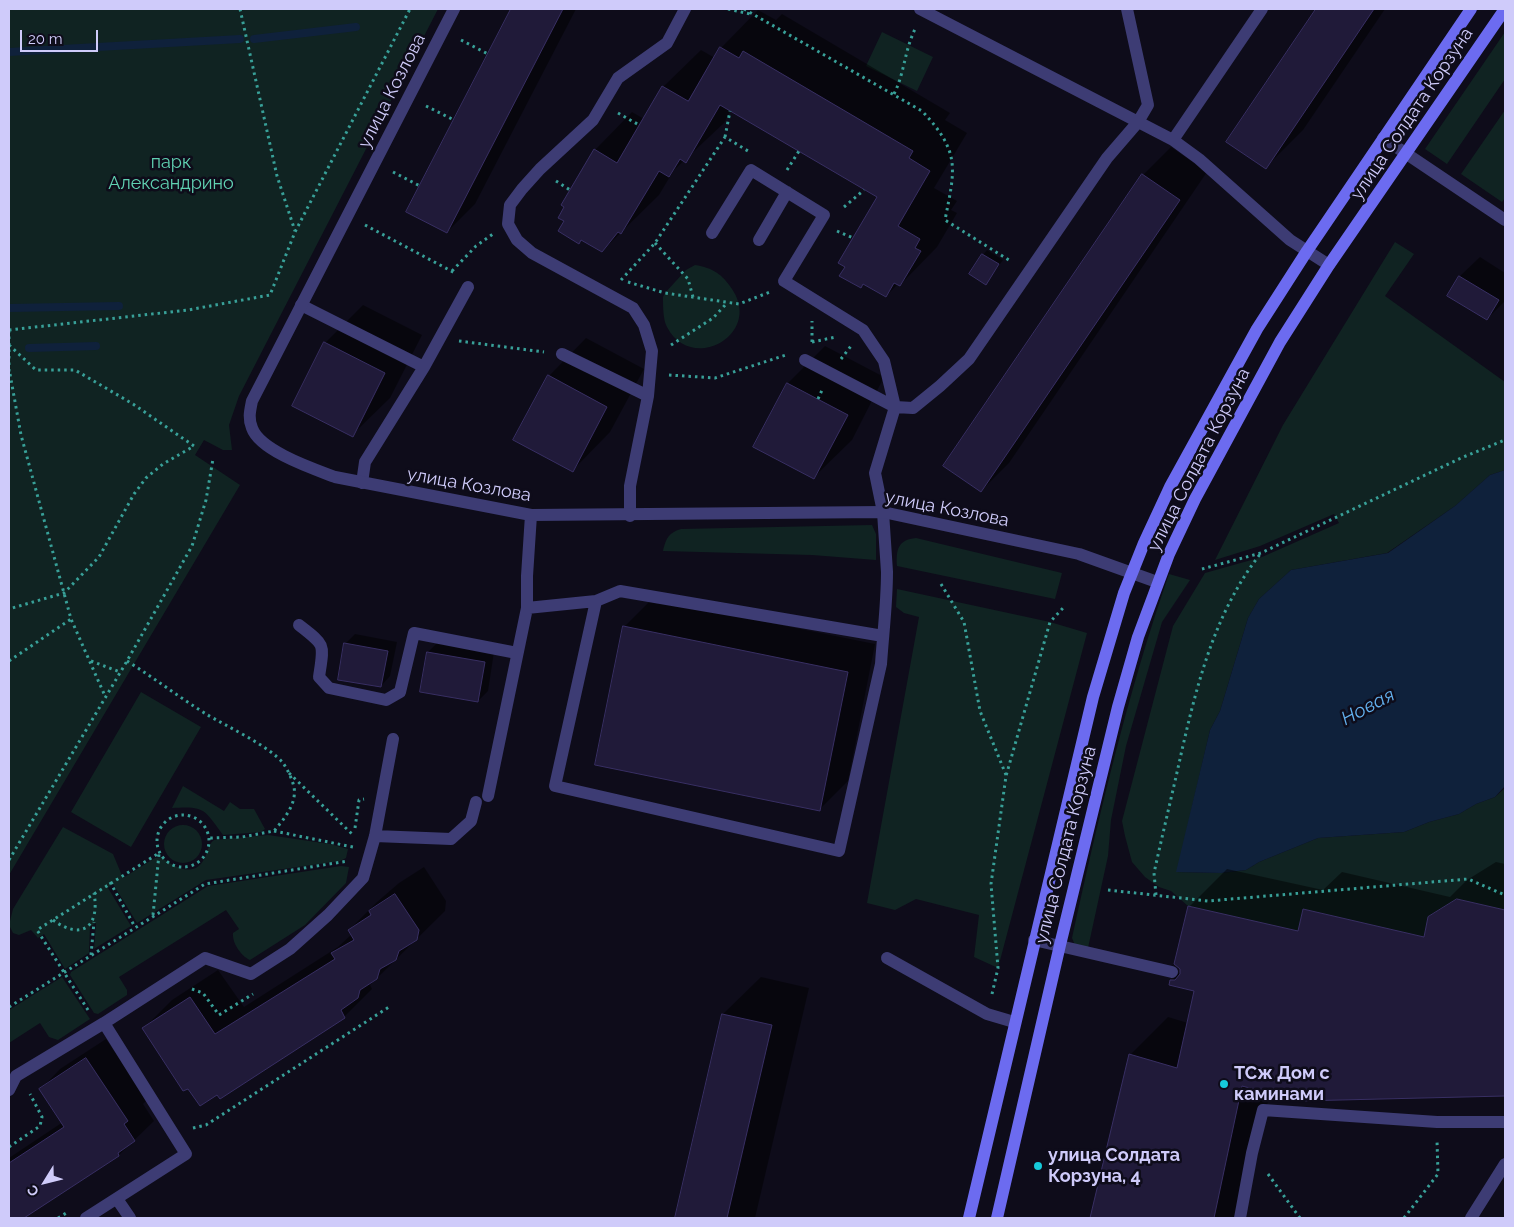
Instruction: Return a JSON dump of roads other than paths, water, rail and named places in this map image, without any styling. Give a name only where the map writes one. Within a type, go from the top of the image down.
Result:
[{"type":"street","name":"улица Козлова","points":[[454,9],[252,401],[249,415],[252,430],[261,441],[305,465],[335,477],[362,484],[531,515],[630,516],[883,512],[1068,551],[1157,582]]},
{"type":"street","points":[[630,516],[630,486],[648,396],[652,351],[644,325],[633,308],[532,253],[517,240],[508,224],[510,205],[540,169],[594,120],[618,78],[667,43],[685,9]]},
{"type":"street","points":[[920,9],[1173,140],[1199,159],[1290,240],[1329,265]]},
{"type":"street","points":[[805,360],[895,407],[913,408],[940,386],[969,358],[1107,158],[1138,122],[1148,105],[1126,9]]},
{"type":"street","points":[[1173,140],[1262,9]]},
{"type":"street","name":"улица Солдата Корзуна","points":[[969,1218],[1014,1022],[1093,697],[1112,628],[1132,572],[1174,478],[1257,329],[1307,251],[1471,9]]},
{"type":"street","name":"улица Солдата Корзуна","points":[[997,1218],[1060,945],[1118,707],[1138,637],[1157,582],[1195,499],[1280,342],[1329,265],[1505,9]]},
{"type":"street","points":[[1383,138],[1505,220]]},
{"type":"street","points":[[596,601],[556,786],[839,851],[881,664],[887,572],[883,512],[875,473],[895,407],[884,361],[863,330],[784,281],[824,215],[751,170],[712,233]]},
{"type":"street","points":[[759,240],[787,192]]},
{"type":"street","points":[[362,484],[365,462],[424,367],[468,288]]},
{"type":"street","points":[[301,305],[424,367]]},
{"type":"street","points":[[556,353],[648,396]]},
{"type":"street","points":[[373,842],[451,839],[471,821],[482,799],[527,608],[531,515]]},
{"type":"street","points":[[527,608],[596,601],[620,591],[883,636]]},
{"type":"street","points":[[299,625],[321,642],[323,649],[319,677],[329,688],[386,700],[400,692],[414,633],[517,653]]},
{"type":"street","points":[[9,1090],[16,1076],[101,1025],[205,958],[251,974],[287,951],[328,915],[363,878],[373,842],[393,739]]},
{"type":"street","points":[[1034,940],[1172,972]]},
{"type":"street","points":[[887,958],[987,1014],[1014,1022]]},
{"type":"street","points":[[86,1218],[186,1154],[101,1025]]},
{"type":"street","points":[[1240,1218],[1252,1153],[1263,1110],[1437,1122],[1505,1122]]},
{"type":"street","points":[[1471,1218],[1505,1164]]},
{"type":"street","points":[[118,1199],[130,1218]]},
{"type":"water","name":"Новая","points":[[1505,470],[1505,786],[1495,797],[1476,804],[1459,814],[1429,822],[1404,832],[1318,838],[1259,862],[1246,870],[1221,873],[1176,872],[1210,730],[1220,711],[1248,618],[1259,599],[1291,570],[1388,553],[1455,506],[1490,475]]},
{"type":"waterway","points":[[254,39],[356,27]]},
{"type":"waterway","points":[[9,52],[240,39]]},
{"type":"waterway","points":[[9,308],[119,306]]},
{"type":"waterway","points":[[29,348],[96,346]]},
{"type":"place","name":"ТСж Дом с каминами","points":[[1224,1084]]},
{"type":"place","name":"улица Солдата Корзуна, 4","points":[[1038,1166]]},
{"type":"park label","name":"парк Александрино","points":[[171,173]]}]
